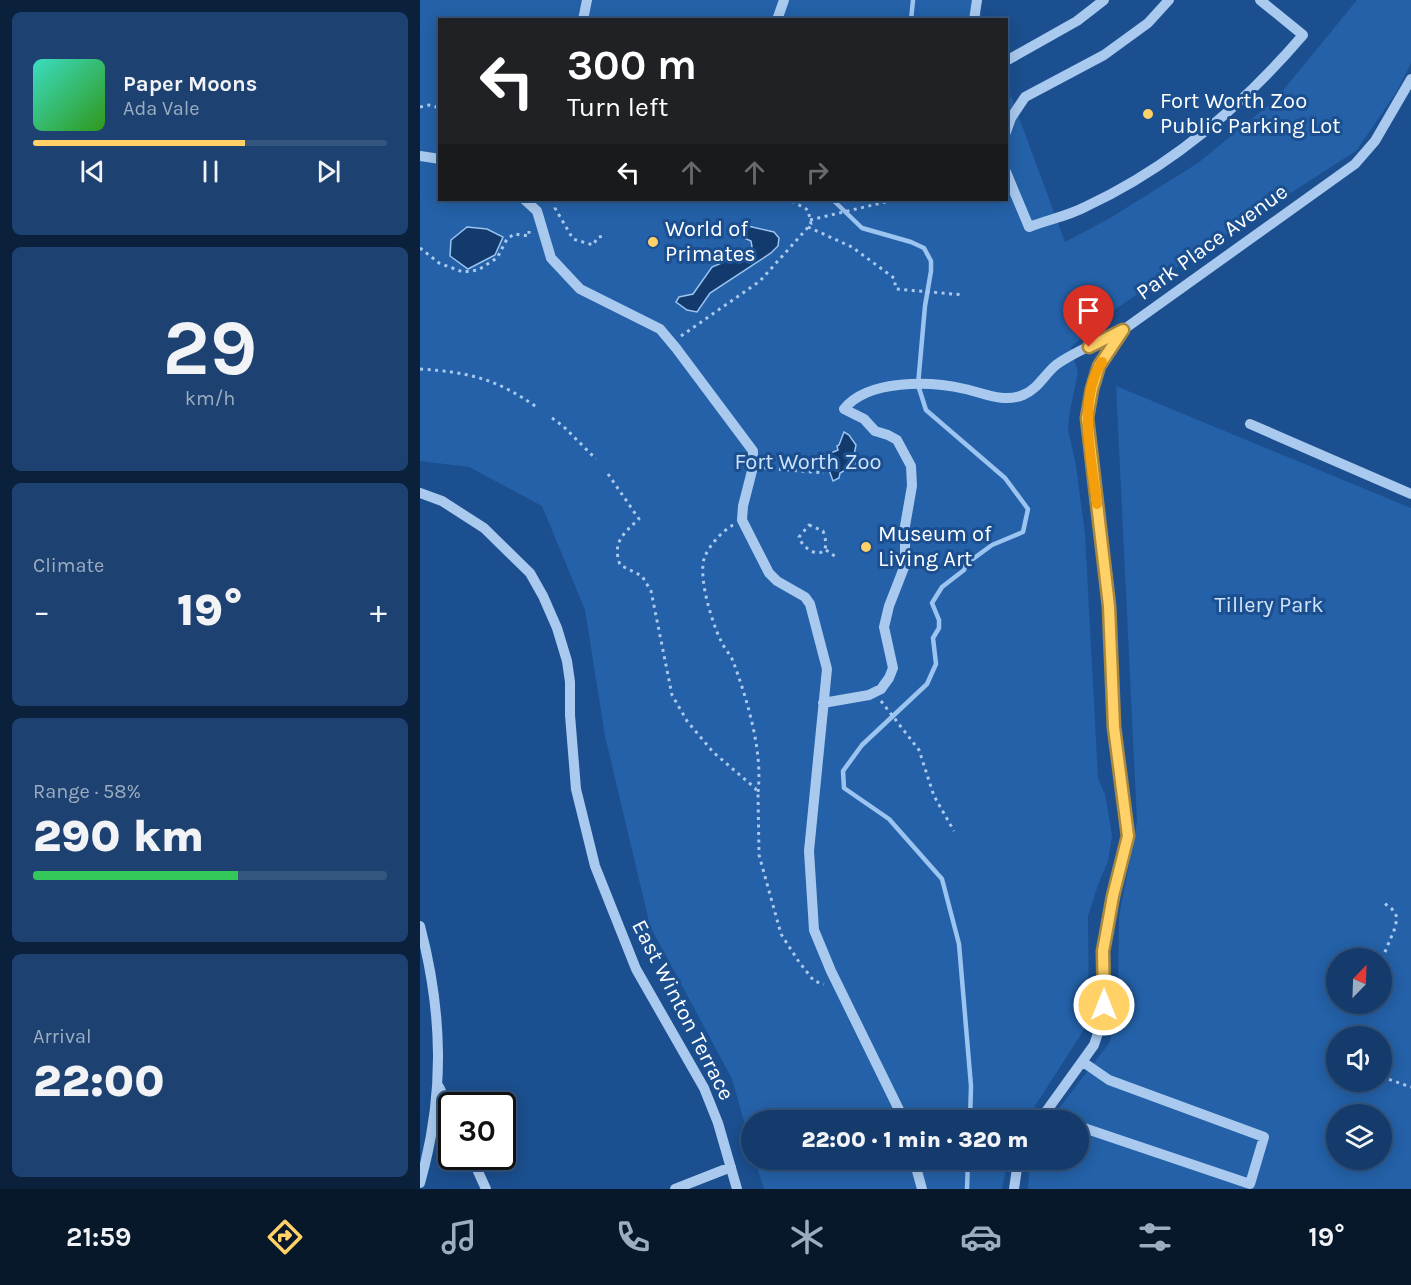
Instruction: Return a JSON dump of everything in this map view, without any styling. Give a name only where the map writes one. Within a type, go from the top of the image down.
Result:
[{"type":"street","points":[[583,18],[587,0]]},
{"type":"street","points":[[778,18],[784,0]]},
{"type":"street","points":[[974,18],[977,0]]},
{"type":"street","points":[[1008,60],[1077,21],[1104,0]]},
{"type":"street","points":[[1008,126],[1025,97],[1104,55],[1148,22],[1169,0]]},
{"type":"street","points":[[1008,177],[1029,227],[1084,208],[1161,165],[1240,100],[1303,35],[1260,0]]},
{"type":"street","name":"Park Place Avenue","points":[[1047,1110],[1094,1045],[1103,1018],[1103,951],[1113,896],[1128,836],[1114,727],[1109,606],[1087,418],[1099,366],[1123,330],[1356,164],[1375,141],[1411,79]]},
{"type":"street","points":[[420,156],[438,159]]},
{"type":"street","points":[[533,204],[551,258],[580,289],[660,329],[753,451],[753,467],[743,506],[742,520],[769,573],[777,581],[805,597],[810,604],[827,669],[809,851],[814,930],[899,1110]]},
{"type":"street","points":[[823,703],[869,695],[881,689],[890,678],[893,668],[884,627],[889,606],[905,565],[905,526],[912,486],[911,466],[897,440],[875,431],[864,419],[844,409],[852,399],[900,384],[955,387],[1006,398],[1022,395],[1037,387],[1054,367],[1123,330]]},
{"type":"street","points":[[1250,424],[1411,494]]},
{"type":"street","name":"East Winton Terrace","points":[[420,493],[442,501],[484,528],[530,573],[543,596],[557,628],[567,661],[576,789],[595,866],[636,969],[704,1088],[718,1123],[737,1189]]},
{"type":"street","points":[[420,926],[434,1001],[439,1051],[439,1087],[432,1133],[420,1183]]},
{"type":"street","points":[[1083,1062],[1109,1080],[1264,1137],[1250,1184],[1089,1130]]},
{"type":"street","points":[[439,1087],[441,1092]]},
{"type":"street","points":[[675,1189],[731,1167]]},
{"type":"street","points":[[477,1170],[486,1189]]},
{"type":"street","points":[[917,1170],[922,1189]]},
{"type":"street","points":[[1014,1189],[1017,1170]]},
{"type":"path","points":[[420,107],[429,105],[438,107]]},
{"type":"path","points":[[555,201],[555,208],[573,239],[593,245],[598,237],[605,236]]},
{"type":"path","points":[[671,343],[760,281],[811,224],[808,210],[792,201]]},
{"type":"path","points":[[810,220],[890,201]]},
{"type":"path","points":[[420,248],[439,263],[463,272],[478,270],[497,258],[507,239],[514,234],[529,236],[533,204]]},
{"type":"path","points":[[808,227],[852,247],[894,278],[896,289],[964,296]]},
{"type":"path","points":[[420,369],[474,374],[507,388],[538,408]]},
{"type":"path","points":[[552,418],[596,459]]},
{"type":"path","points":[[753,467],[824,473]]},
{"type":"path","points":[[608,474],[639,519],[619,540],[617,555],[620,565],[642,576],[651,591],[672,695],[687,721],[713,752],[755,788],[758,794]]},
{"type":"path","points":[[742,520],[727,528],[713,544],[705,557],[703,576],[713,620],[721,643],[732,658],[749,715],[760,771],[759,855],[781,933],[814,981],[841,989]]},
{"type":"path","points":[[809,525],[823,531],[828,544],[826,550],[818,553],[804,548],[799,537],[809,525]]},
{"type":"path","points":[[826,550],[836,557]]},
{"type":"path","points":[[881,701],[920,750],[934,796],[954,831]]},
{"type":"path","points":[[1384,903],[1397,917],[1387,948]]},
{"type":"path","points":[[1392,1080],[1411,1087]]},
{"type":"green space","name":"Fort Worth Zoo","points":[[420,0],[975,0],[983,18],[438,18],[438,201],[1008,201],[1008,88],[1065,242],[1110,218],[1198,163],[1276,99],[1357,0],[1411,0],[1411,63],[1396,93],[1356,151],[1117,308],[1071,347],[1078,373],[1068,429],[1076,466],[1085,534],[1098,779],[1105,794],[1112,835],[1108,861],[1088,916],[1089,1022],[1032,1110],[741,1111],[732,1079],[650,926],[605,736],[585,610],[542,506],[469,467],[420,461]]},
{"type":"green space","name":"Tillery Park","points":[[1116,386],[1411,508],[1411,1189],[1028,1189],[1029,1170],[1089,1170],[1089,1110],[1058,1110],[1110,1042],[1118,980],[1119,916],[1137,822]]},
{"type":"green space","points":[[758,1170],[1006,1170],[1002,1189],[764,1189]]},
{"type":"shaded area","points":[[748,226],[774,232],[779,238],[778,246],[710,293],[697,312],[687,310],[676,302],[679,297],[693,294],[712,267],[745,253],[752,247],[751,241],[740,236],[743,228]]},
{"type":"shaded area","points":[[467,227],[487,229],[503,237],[495,255],[468,269],[450,256],[451,240]]},
{"type":"shaded area","points":[[844,432],[856,445],[854,455],[856,464],[840,473],[839,478],[833,481],[824,456],[838,450],[837,446]]},
{"type":"waterway","points":[[911,18],[913,0]]},
{"type":"waterway","points":[[834,201],[862,228],[924,248],[931,261],[931,271],[925,306],[918,385],[926,410],[1005,478],[1028,509],[1023,532],[992,545],[966,564],[964,570],[942,587],[932,603],[939,620],[939,628],[933,638],[936,664],[927,684],[862,745],[843,771],[844,788],[889,819],[942,879],[959,944],[971,1086],[970,1110]]},
{"type":"waterway","points":[[967,1189],[968,1170]]},
{"type":"slow traffic","points":[[1097,504],[1087,418],[1092,389],[1102,362]]},
{"type":"place","name":"Fort Worth Zoo Public Parking Lot","points":[[1148,114]]},
{"type":"place","name":"World of Primates","points":[[653,242]]},
{"type":"place","name":"Museum of Living Art","points":[[866,547]]},
{"type":"route","points":[[1089,347],[1123,330],[1099,366],[1087,418],[1109,606],[1114,727],[1128,836],[1108,919],[1103,951],[1104,1005]]}]
